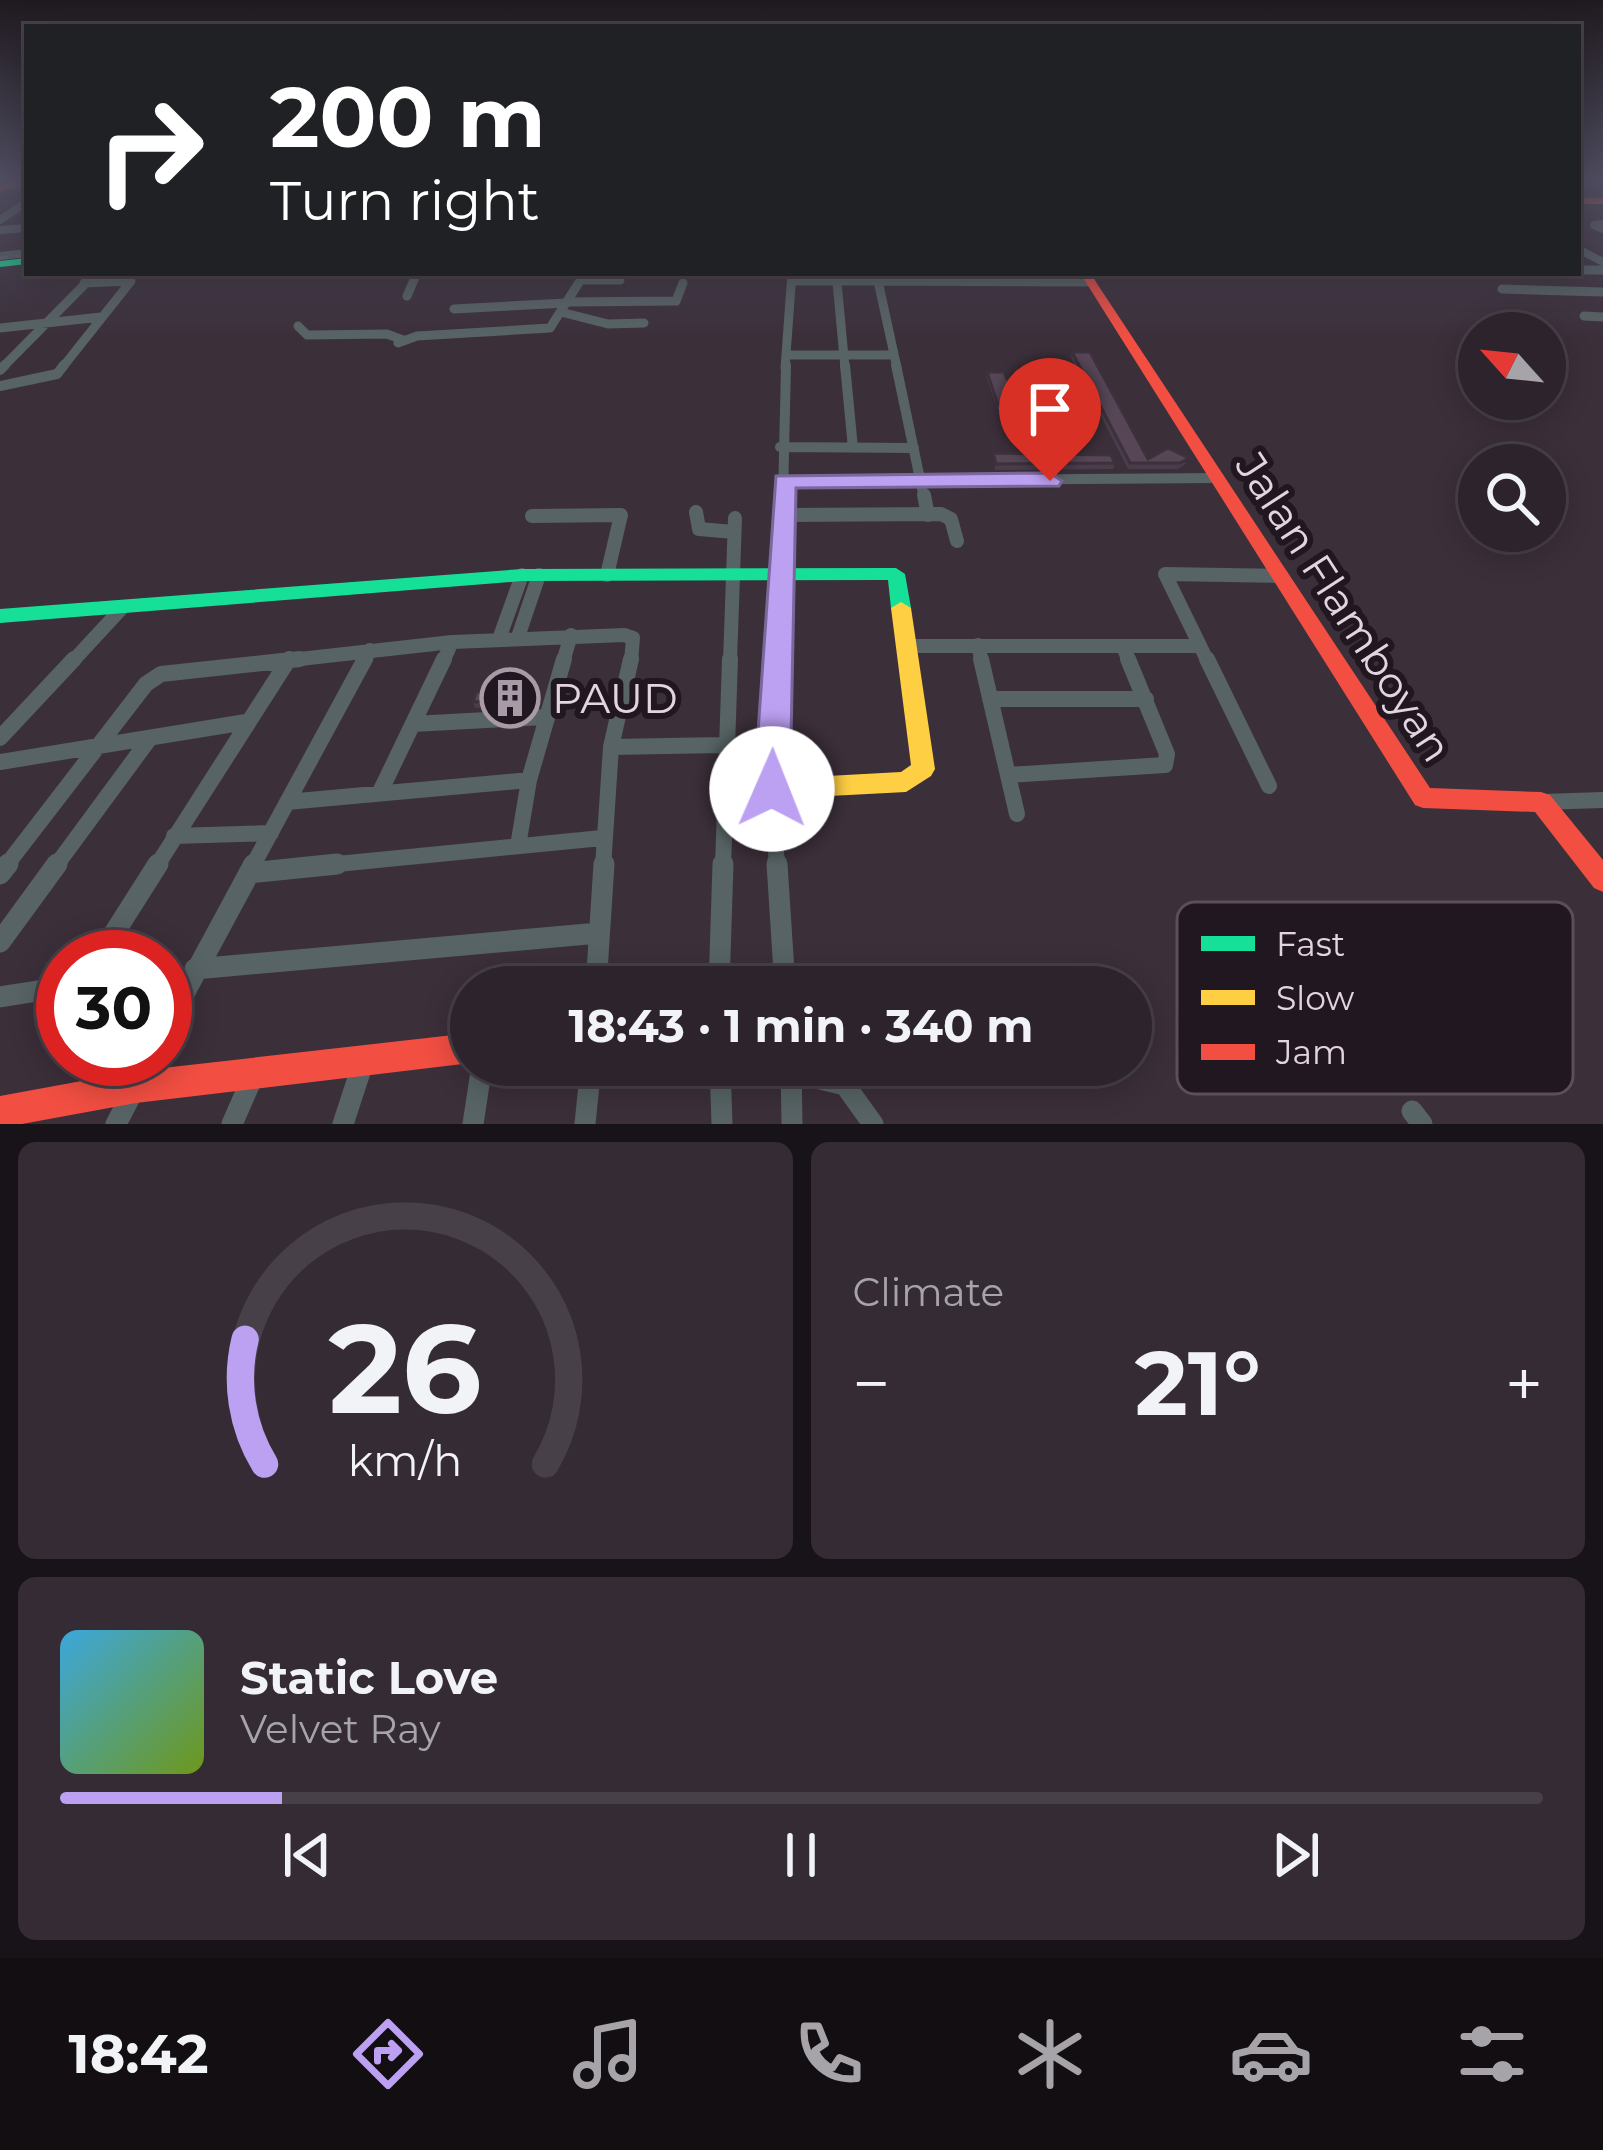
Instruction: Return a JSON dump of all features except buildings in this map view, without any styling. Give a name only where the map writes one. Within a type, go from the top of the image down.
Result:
[{"type":"main road","name":"Jalan Flamboyan","points":[[1088,278],[1423,798],[1541,802]]},
{"type":"main road","points":[[0,616],[531,575],[896,574],[925,760],[921,773],[906,782],[772,789]]},
{"type":"main road","points":[[1541,802],[1603,880]]},
{"type":"main road","points":[[3,1115],[136,1087],[450,1050]]},
{"type":"street","points":[[0,370],[42,323],[94,276]]},
{"type":"street","points":[[406,296],[416,276]]},
{"type":"street","points":[[298,326],[307,335],[387,334],[400,342],[545,329],[555,325],[583,276],[620,280]]},
{"type":"street","points":[[784,966],[772,789],[784,515],[780,447],[793,277],[837,282],[1088,278]]},
{"type":"street","points":[[0,386],[54,376],[131,281],[84,283]]},
{"type":"street","points":[[878,281],[928,514]]},
{"type":"street","points":[[837,282],[854,448]]},
{"type":"street","points":[[454,309],[676,302],[683,283]]},
{"type":"street","points":[[1502,289],[1603,292]]},
{"type":"street","points":[[565,306],[608,324],[644,323]]},
{"type":"street","points":[[1584,316],[1603,317]]},
{"type":"street","points":[[0,328],[101,317]]},
{"type":"street","points":[[790,355],[893,355]]},
{"type":"street","points":[[780,447],[914,448]]},
{"type":"street","points":[[784,481],[1219,478]]},
{"type":"street","points":[[696,512],[699,529],[734,525],[723,746],[719,966]]},
{"type":"street","points":[[532,516],[621,515],[608,574]]},
{"type":"street","points":[[784,515],[948,516],[957,541]]},
{"type":"street","points":[[1269,786],[1165,574],[1282,576]]},
{"type":"street","points":[[509,638],[531,575]]},
{"type":"street","points":[[0,738],[122,608]]},
{"type":"street","points":[[518,846],[529,779],[571,635]]},
{"type":"street","points":[[0,874],[104,746],[146,684],[161,674],[509,638],[624,635],[634,642],[611,747],[597,966]]},
{"type":"street","points":[[380,792],[452,643]]},
{"type":"street","points":[[978,645],[1017,814]]},
{"type":"street","points":[[907,646],[1198,646]]},
{"type":"street","points":[[1008,775],[1162,768],[1167,754],[1123,646]]},
{"type":"street","points":[[192,975],[370,650]]},
{"type":"street","points":[[116,930],[289,658]]},
{"type":"street","points":[[990,699],[1146,699]]},
{"type":"street","points":[[413,724],[545,717]]},
{"type":"street","points":[[0,761],[246,722]]},
{"type":"street","points":[[0,942],[150,738]]},
{"type":"street","points":[[611,747],[723,746]]},
{"type":"street","points":[[287,802],[529,779]]},
{"type":"street","points":[[1541,802],[1603,800]]},
{"type":"street","points":[[174,836],[271,833]]},
{"type":"street","points":[[249,873],[602,838]]},
{"type":"street","points":[[195,969],[599,932]]},
{"type":"street","points":[[0,997],[36,991]]},
{"type":"street","points":[[343,1124],[364,1060]]},
{"type":"street","points":[[232,1124],[254,1074]]},
{"type":"street","points":[[473,1124],[479,1086]]},
{"type":"street","points":[[585,1124],[589,1086]]},
{"type":"street","points":[[721,1086],[722,1124]]},
{"type":"street","points":[[791,1086],[792,1124]]},
{"type":"street","points":[[846,1086],[873,1124]]},
{"type":"street","points":[[116,1124],[136,1087]]},
{"type":"railway","points":[[0,258],[24,255]]},
{"type":"traffic: fast","points":[[0,264],[24,261]]},
{"type":"traffic: fast","points":[[0,616],[522,575],[896,574],[901,608]]},
{"type":"traffic: slow","points":[[772,789],[906,782],[923,769],[901,608]]},
{"type":"traffic: jam","points":[[1087,276],[1423,798],[1541,802],[1603,880]]},
{"type":"traffic: jam","points":[[0,1112],[136,1087],[450,1050]]},
{"type":"place","name":"PAUD","points":[[510,698]]},
{"type":"route","points":[[772,789],[784,481],[1050,481]]}]
